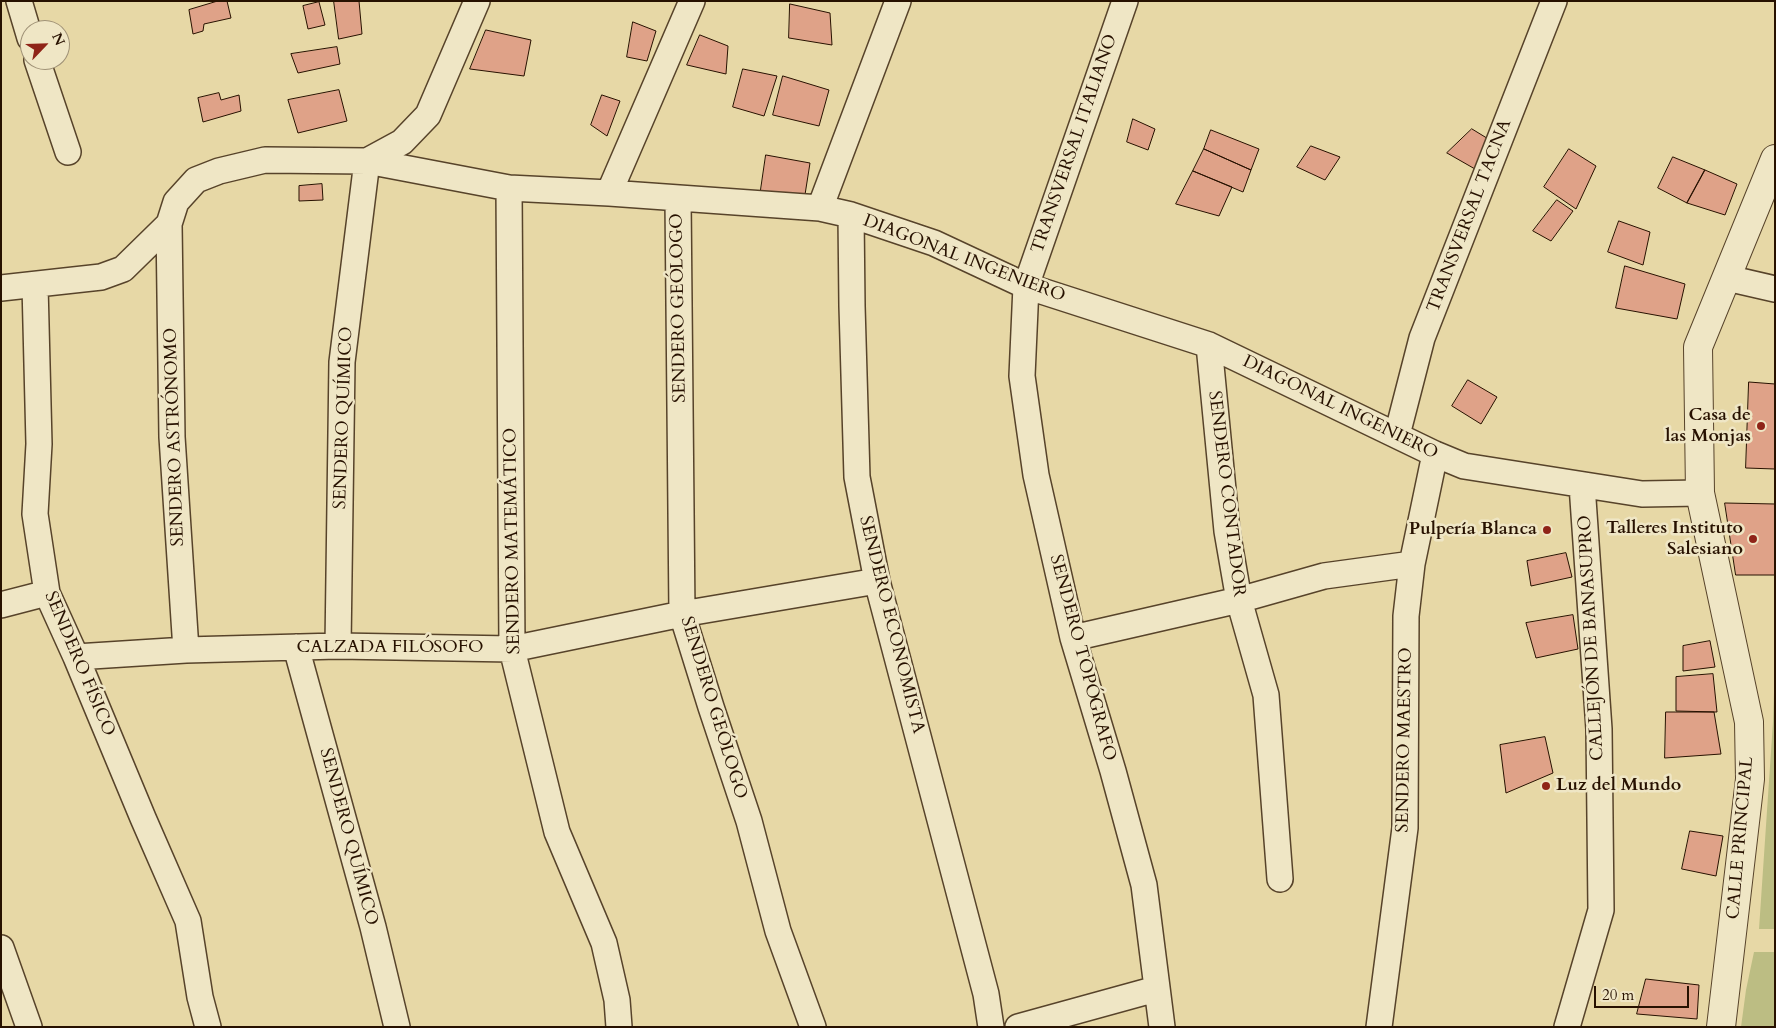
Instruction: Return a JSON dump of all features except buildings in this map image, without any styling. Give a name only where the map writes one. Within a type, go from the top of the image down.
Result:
[{"type":"street","points":[[19,1],[25,20]]},
{"type":"street","points":[[368,162],[402,142],[428,115],[477,1]]},
{"type":"street","points":[[609,193],[692,1]]},
{"type":"street","points":[[820,208],[898,1]]},
{"type":"street","name":"TRANSVERSAL ITALIANO","points":[[1026,286],[1125,1]]},
{"type":"street","name":"TRANSVERSAL TACNA","points":[[1397,435],[1422,338],[1554,1]]},
{"type":"street","points":[[40,70],[68,152]]},
{"type":"street","name":"CALLE PRINCIPAL","points":[[1721,1027],[1750,779],[1749,722],[1700,493],[1698,347],[1775,159]]},
{"type":"street","name":"DIAGONAL INGENIERO","points":[[1,288],[102,276],[124,269],[169,224],[176,202],[196,180],[219,171],[265,160],[368,162],[509,188],[820,208],[851,215],[934,243],[1026,286],[1209,345],[1435,454],[1464,466],[1642,494],[1700,493]]},
{"type":"street","name":"SENDERO QUÍMICO","points":[[338,646],[342,362],[368,162]]},
{"type":"street","name":"SENDERO MATEMÁTICO","points":[[509,188],[512,648],[557,832],[604,943],[617,1000],[620,1027]]},
{"type":"street","name":"SENDERO GEÓLOGO","points":[[678,199],[682,614],[749,822],[778,931],[813,1027]]},
{"type":"street","name":"SENDERO ECONOMISTA","points":[[851,215],[857,477],[877,581],[986,994],[991,1027]]},
{"type":"street","name":"SENDERO ASTRÓNOMO","points":[[169,224],[172,437],[186,650]]},
{"type":"street","points":[[1727,278],[1775,289]]},
{"type":"street","name":"SENDERO FÍSICO","points":[[35,285],[39,444],[35,514],[47,593],[188,921],[200,997],[208,1027]]},
{"type":"street","name":"SENDERO TOPÓGRAFO","points":[[1026,286],[1022,376],[1036,475],[1073,638],[1144,885],[1162,1027]]},
{"type":"street","name":"SENDERO CONTADOR","points":[[1209,345],[1227,531],[1239,600],[1266,695],[1280,879]]},
{"type":"street","name":"SENDERO MAESTRO","points":[[1379,1027],[1405,828],[1406,616],[1412,564],[1435,454]]},
{"type":"street","name":"CALLEJÓN DE BANASUPRO","points":[[1567,1027],[1600,910],[1599,728],[1582,485]]},
{"type":"street","points":[[1073,638],[1239,600],[1324,576],[1412,564]]},
{"type":"street","name":"CALZADA FILÓSOFO","points":[[76,658],[186,650],[338,646],[512,648],[682,614],[877,581]]},
{"type":"street","points":[[1,605],[47,593]]},
{"type":"street","name":"SENDERO QUÍMICO","points":[[296,647],[373,927],[397,1027]]},
{"type":"street","points":[[1,948],[28,1027]]},
{"type":"street","points":[[1018,1027],[1156,989]]},
{"type":"green space","points":[[1775,663],[1775,929],[1759,929],[1773,722]]},
{"type":"green space","points":[[1754,952],[1775,952],[1775,1027],[1741,1027]]},
{"type":"place","name":"Casa de las Monjas","points":[[1761,426]]},
{"type":"place","name":"Pulpería Blanca","points":[[1547,530]]},
{"type":"place","name":"Talleres Instituto Salesiano","points":[[1753,539]]},
{"type":"place","name":"Luz del Mundo","points":[[1546,786]]}]
